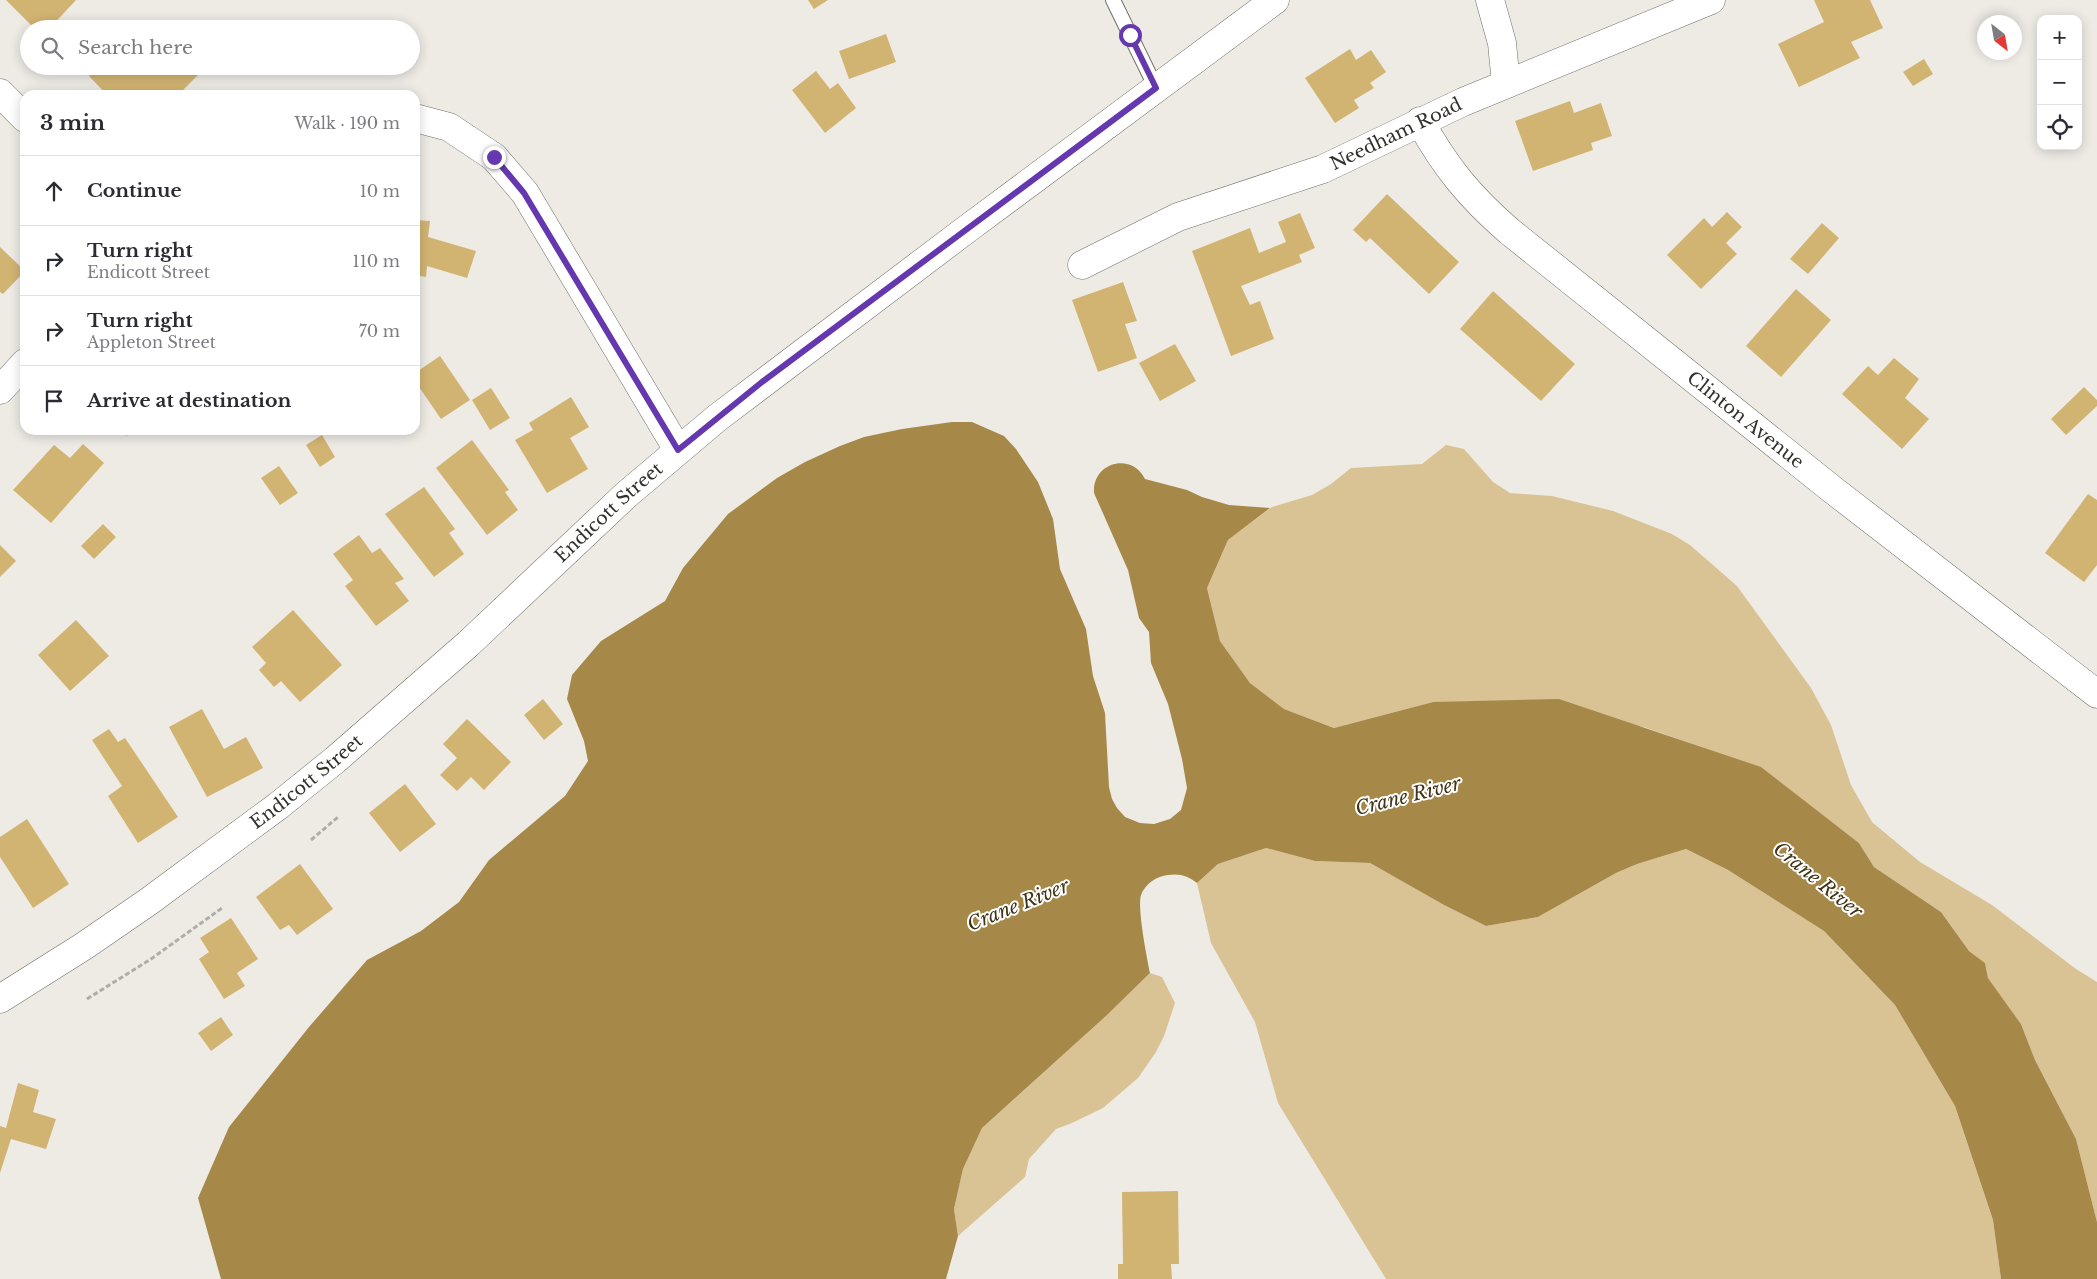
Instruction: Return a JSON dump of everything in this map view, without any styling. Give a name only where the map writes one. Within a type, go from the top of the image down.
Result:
[{"type":"street","name":"Endicott Street","points":[[0,999],[76,951],[148,902],[270,812],[335,760],[475,638],[626,495],[762,382],[1275,0]]},
{"type":"street","points":[[1490,0],[1502,43],[1506,84]]},
{"type":"street","name":"Needham Road","points":[[1082,265],[1178,217],[1323,169],[1420,122],[1506,84],[1711,0]]},
{"type":"street","points":[[0,93],[20,113]]},
{"type":"street","points":[[420,119],[449,127],[487,152],[494,157],[524,193],[678,450]]},
{"type":"street","name":"Clinton Avenue","points":[[1420,122],[1453,175],[1480,205],[1509,232],[1834,490],[2097,694]]},
{"type":"street","points":[[0,390],[20,368]]},
{"type":"lane","points":[[1113,0],[1156,88]]},
{"type":"path","points":[[311,840],[338,817]]},
{"type":"path","points":[[87,999],[150,959],[222,908]]},
{"type":"shaded area","points":[[1446,445],[1464,449],[1493,482],[1510,493],[1552,496],[1613,511],[1672,534],[1690,545],[1737,586],[1811,688],[1831,725],[1851,785],[1872,822],[1920,862],[1992,905],[2076,969],[2097,982],[2097,1222],[2076,1139],[2035,1060],[2021,1024],[1988,978],[1985,963],[1969,951],[1941,912],[1874,867],[1859,843],[1761,768],[1644,727],[1433,702],[1334,728],[1284,709],[1250,683],[1220,641],[1207,588],[1228,540],[1272,507],[1312,495],[1331,484],[1351,468],[1422,464]]},
{"type":"shaded area","points":[[1266,848],[1315,861],[1370,863],[1444,905],[1486,926],[1538,917],[1616,873],[1637,864],[1686,849],[1728,870],[1824,931],[1895,1005],[1955,1106],[1993,1220],[2001,1279],[1386,1279],[1278,1103],[1255,1022],[1211,943],[1197,883],[1218,864]]},
{"type":"shaded area","points":[[1150,973],[1162,977],[1175,1003],[1164,1036],[1156,1052],[1138,1078],[1103,1108],[1056,1129],[1029,1159],[1025,1177],[958,1236],[954,1209],[963,1169],[982,1128],[1106,1016]]},
{"type":"water","name":"Crane River","points":[[952,422],[972,422],[1004,436],[1016,449],[1038,482],[1053,519],[1060,569],[1086,629],[1093,676],[1105,713],[1109,787],[1112,799],[1125,817],[1140,823],[1154,824],[1170,819],[1181,810],[1187,788],[1182,759],[1168,704],[1151,663],[1149,632],[1139,618],[1128,570],[1094,493],[1095,482],[1099,474],[1114,464],[1123,463],[1131,465],[1145,479],[1187,490],[1202,497],[1229,505],[1270,508],[1228,540],[1207,588],[1220,641],[1250,683],[1284,709],[1334,728],[1433,702],[1559,699],[1761,767],[1859,843],[1874,867],[1941,912],[1969,951],[1985,963],[1988,978],[2021,1024],[2035,1060],[2076,1139],[2097,1222],[2097,1279],[2001,1279],[1993,1220],[1955,1106],[1895,1005],[1824,931],[1728,870],[1686,849],[1637,864],[1616,873],[1538,917],[1486,926],[1444,905],[1370,863],[1315,861],[1266,848],[1218,864],[1197,883],[1184,876],[1172,874],[1156,879],[1145,887],[1141,895],[1140,911],[1150,973],[1106,1016],[982,1128],[963,1169],[954,1209],[958,1236],[946,1279],[221,1279],[198,1198],[229,1127],[309,1027],[367,960],[421,931],[459,902],[489,860],[565,796],[588,761],[584,741],[567,699],[572,675],[601,641],[665,601],[683,568],[728,514],[777,478],[805,462],[864,437],[902,429]]},
{"type":"building","points":[[6,0],[76,0],[57,20],[26,20]]},
{"type":"building","points":[[808,0],[828,0],[814,9]]},
{"type":"building","points":[[1814,0],[1870,0],[1883,28],[1851,42],[1860,58],[1799,87],[1778,44],[1824,22]]},
{"type":"building","points":[[886,34],[896,62],[849,79],[839,51]]},
{"type":"building","points":[[1350,49],[1356,60],[1371,50],[1386,72],[1370,83],[1374,88],[1354,100],[1359,108],[1335,123],[1305,78]]},
{"type":"building","points":[[1924,59],[1933,74],[1913,86],[1903,72]]},
{"type":"building","points":[[816,71],[830,89],[838,83],[856,108],[825,133],[792,90]]},
{"type":"building","points":[[198,75],[183,90],[102,90],[89,76]]},
{"type":"building","points":[[1570,101],[1574,113],[1601,103],[1612,136],[1591,143],[1593,150],[1533,171],[1515,121]]},
{"type":"building","points":[[1387,194],[1459,262],[1429,294],[1370,238],[1366,242],[1353,230]]},
{"type":"building","points":[[1727,212],[1742,227],[1726,243],[1737,254],[1701,289],[1667,255],[1704,218],[1712,227]]},
{"type":"building","points":[[1300,213],[1315,248],[1299,255],[1302,262],[1241,286],[1250,305],[1260,301],[1274,339],[1231,356],[1192,251],[1250,228],[1259,253],[1286,242],[1278,222]]},
{"type":"building","points":[[420,220],[430,221],[428,237],[476,251],[467,278],[427,266],[426,277],[420,276]]},
{"type":"building","points":[[1822,223],[1839,238],[1808,274],[1790,259]]},
{"type":"building","points":[[0,247],[20,266],[20,276],[3,294],[0,292]]},
{"type":"building","points":[[1123,282],[1137,321],[1125,324],[1137,358],[1098,372],[1072,300]]},
{"type":"building","points":[[1796,289],[1831,320],[1781,377],[1746,346]]},
{"type":"building","points":[[1493,291],[1575,364],[1541,401],[1460,329]]},
{"type":"building","points":[[1175,344],[1196,381],[1160,401],[1139,363]]},
{"type":"building","points":[[440,356],[470,400],[441,419],[420,388],[420,370]]},
{"type":"building","points":[[1894,358],[1919,379],[1905,398],[1929,419],[1902,449],[1842,394],[1868,366],[1878,375]]},
{"type":"building","points":[[2084,387],[2097,400],[2097,406],[2066,435],[2051,419]]},
{"type":"building","points":[[491,388],[510,418],[490,430],[472,400]]},
{"type":"building","points":[[571,397],[589,427],[570,438],[588,469],[547,493],[515,440],[533,430],[529,423]]},
{"type":"building","points":[[322,435],[335,457],[320,467],[306,445]]},
{"type":"building","points":[[472,440],[509,490],[505,492],[518,510],[487,535],[436,468]]},
{"type":"building","points":[[83,444],[104,463],[51,523],[13,490],[54,445],[70,458]]},
{"type":"building","points":[[279,466],[298,493],[280,505],[261,478]]},
{"type":"building","points":[[424,487],[455,529],[449,533],[464,554],[434,577],[385,514]]},
{"type":"building","points":[[2088,494],[2097,500],[2097,565],[2084,582],[2045,553]]},
{"type":"building","points":[[103,524],[116,537],[94,559],[81,546]]},
{"type":"building","points":[[359,535],[372,553],[380,548],[404,579],[395,583],[409,601],[376,626],[345,586],[353,580],[333,554]]},
{"type":"building","points":[[0,545],[16,561],[0,577]]},
{"type":"building","points":[[293,610],[342,665],[300,702],[281,681],[274,687],[259,670],[266,663],[252,647]]},
{"type":"building","points":[[76,620],[109,656],[70,691],[38,655]]},
{"type":"building","points":[[543,699],[563,724],[544,740],[524,715]]},
{"type":"building","points":[[202,709],[224,749],[246,737],[263,768],[207,797],[169,727]]},
{"type":"building","points":[[467,719],[511,762],[484,790],[471,777],[457,791],[440,775],[457,758],[443,744]]},
{"type":"building","points":[[109,729],[118,742],[125,738],[178,817],[138,843],[108,796],[122,786],[92,740]]},
{"type":"building","points":[[405,784],[436,824],[400,852],[369,813]]},
{"type":"building","points":[[27,819],[69,884],[33,908],[0,857],[0,837]]},
{"type":"building","points":[[300,864],[333,909],[297,935],[289,925],[280,930],[256,897]]},
{"type":"building","points":[[231,918],[258,959],[237,973],[245,986],[224,999],[199,959],[209,952],[200,938]]},
{"type":"building","points":[[221,1017],[233,1035],[211,1051],[198,1033]]},
{"type":"building","points":[[18,1083],[39,1090],[33,1112],[56,1119],[46,1149],[11,1139],[0,1173],[0,1126],[6,1128]]},
{"type":"building","points":[[1178,1191],[1179,1264],[1171,1264],[1172,1279],[1118,1279],[1118,1264],[1123,1264],[1122,1192]]},
{"type":"route","points":[[494,157],[524,193],[678,450],[762,382],[1156,88],[1130,35]]}]
